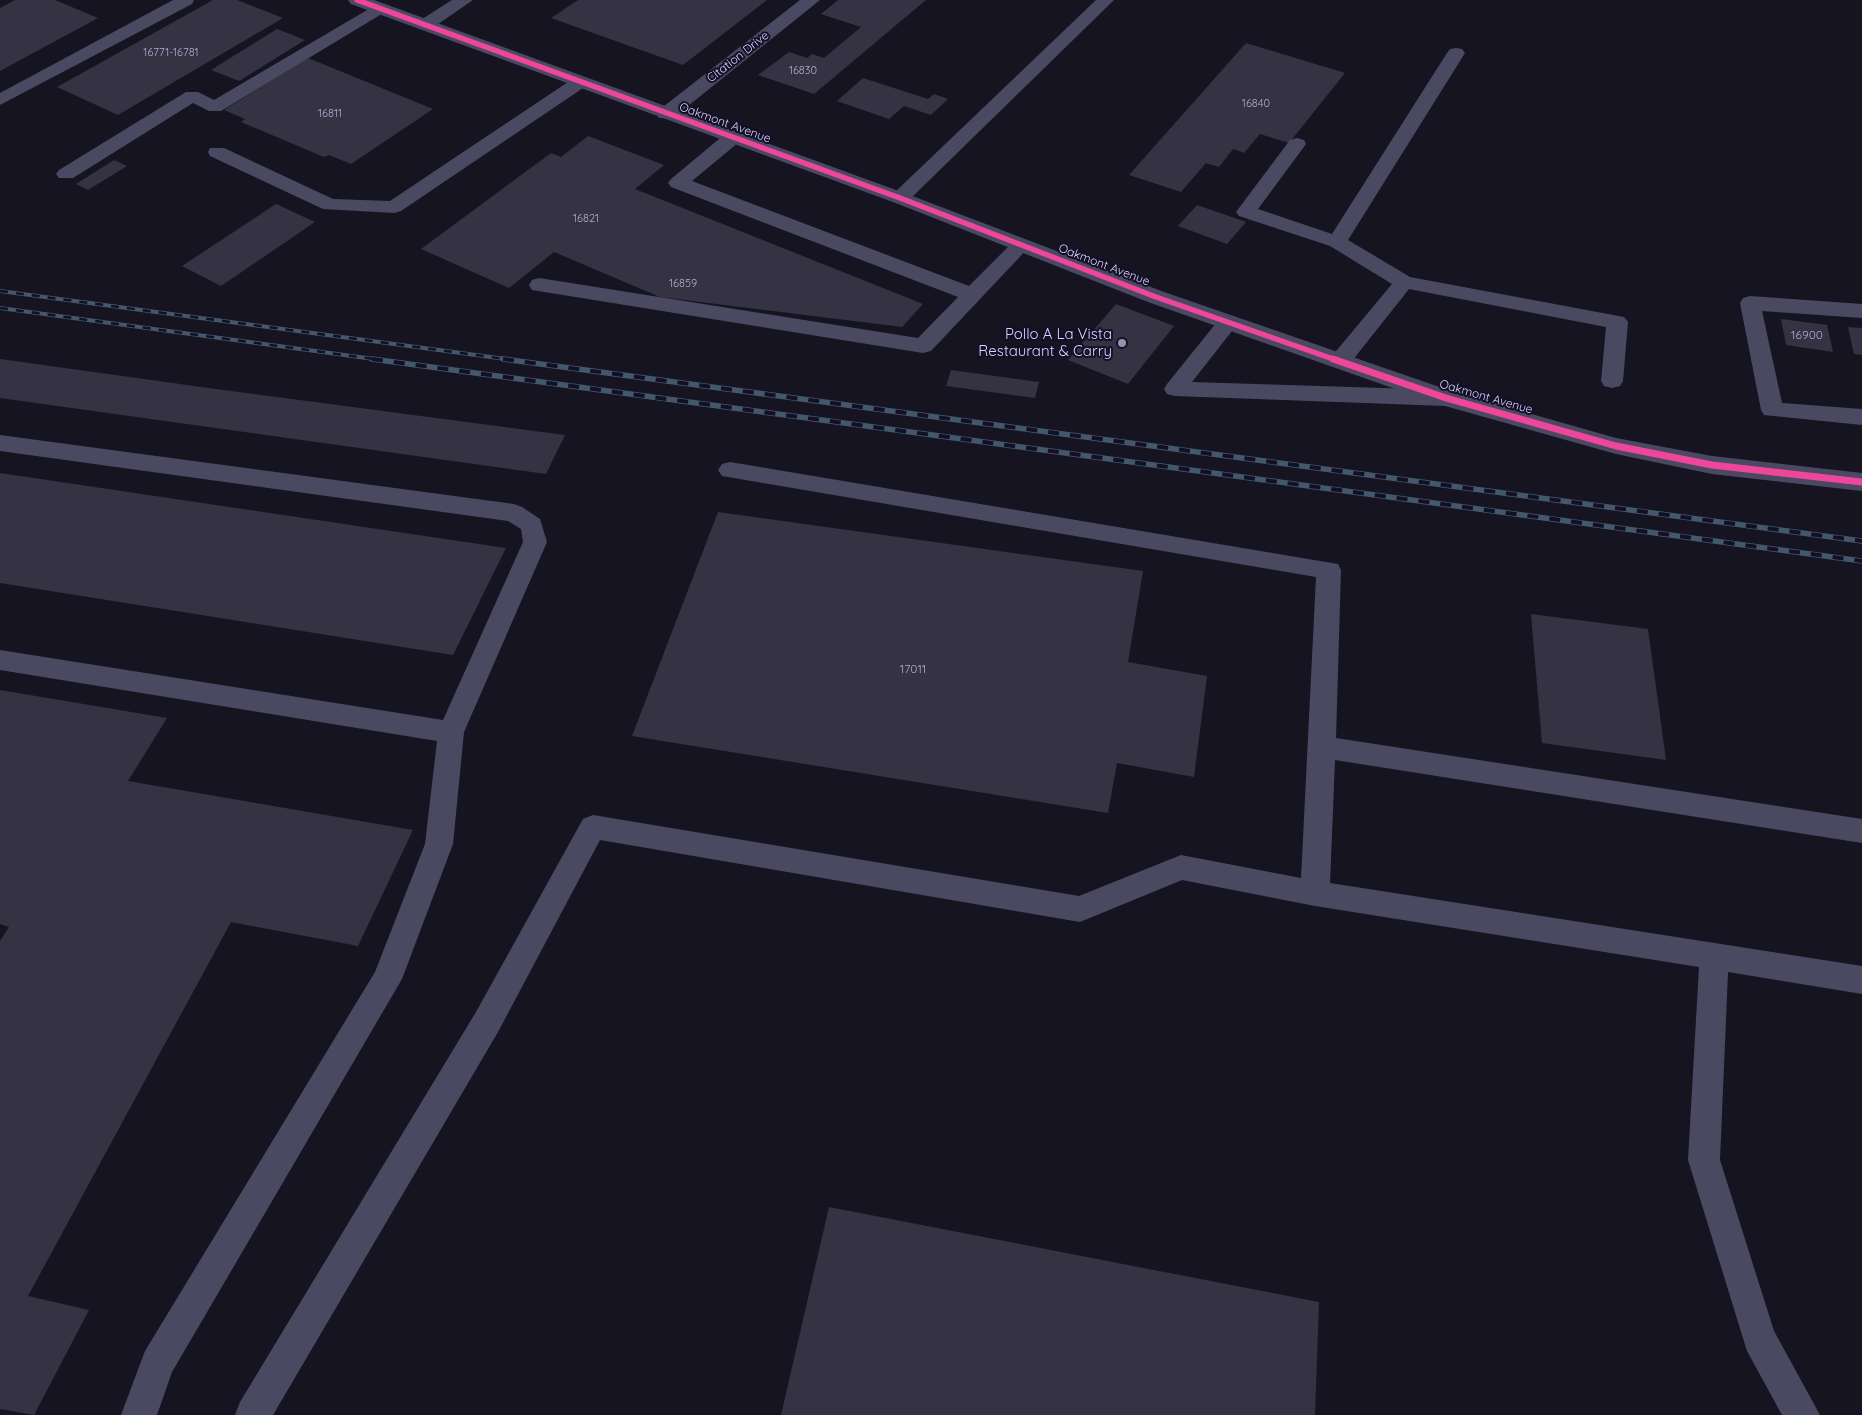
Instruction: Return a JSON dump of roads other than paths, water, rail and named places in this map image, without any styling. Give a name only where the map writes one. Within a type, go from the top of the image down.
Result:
[{"type":"street","name":"Oakmont Avenue","points":[[357,0],[900,198],[1228,322],[1446,398],[1616,446],[1712,465],[1862,482]]},
{"type":"street","points":[[425,25],[464,0]]},
{"type":"street","name":"Citation Drive","points":[[666,114],[811,0]]},
{"type":"lane","points":[[0,100],[186,0]]},
{"type":"lane","points":[[900,198],[1106,0]]},
{"type":"lane","points":[[66,174],[192,96],[215,107],[379,8]]},
{"type":"lane","points":[[1337,242],[1456,53]]},
{"type":"lane","points":[[217,152],[330,205],[394,207],[580,82]]},
{"type":"lane","points":[[732,138],[678,183],[972,294]]},
{"type":"lane","points":[[1297,144],[1246,212],[1337,242],[1404,282],[1616,322],[1612,381]]},
{"type":"lane","points":[[539,285],[923,346],[1021,245]]},
{"type":"lane","points":[[1340,361],[1404,282]]},
{"type":"lane","points":[[1862,311],[1750,303],[1772,410],[1862,417]]},
{"type":"lane","points":[[1228,322],[1175,389],[1446,398]]},
{"type":"lane","points":[[0,443],[514,513],[532,525],[535,542],[451,732],[439,844],[387,979],[157,1363],[139,1415]]},
{"type":"lane","points":[[730,470],[1329,570],[1315,893]]},
{"type":"lane","points":[[0,660],[451,732]]},
{"type":"lane","points":[[1322,747],[1862,831]]},
{"type":"lane","points":[[253,1415],[487,1022],[593,827],[1080,909],[1181,867],[1315,893],[1862,980]]},
{"type":"lane","points":[[1714,956],[1704,1160],[1758,1339],[1802,1415]]},
{"type":"railway","points":[[0,291],[513,360]]},
{"type":"railway","points":[[0,308],[381,360]]},
{"type":"railway","points":[[372,359],[1862,561]]},
{"type":"railway","points":[[503,359],[1862,541]]},
{"type":"place","name":"Pollo A La Vista Restaurant & Carry","points":[[1122,343]]}]
